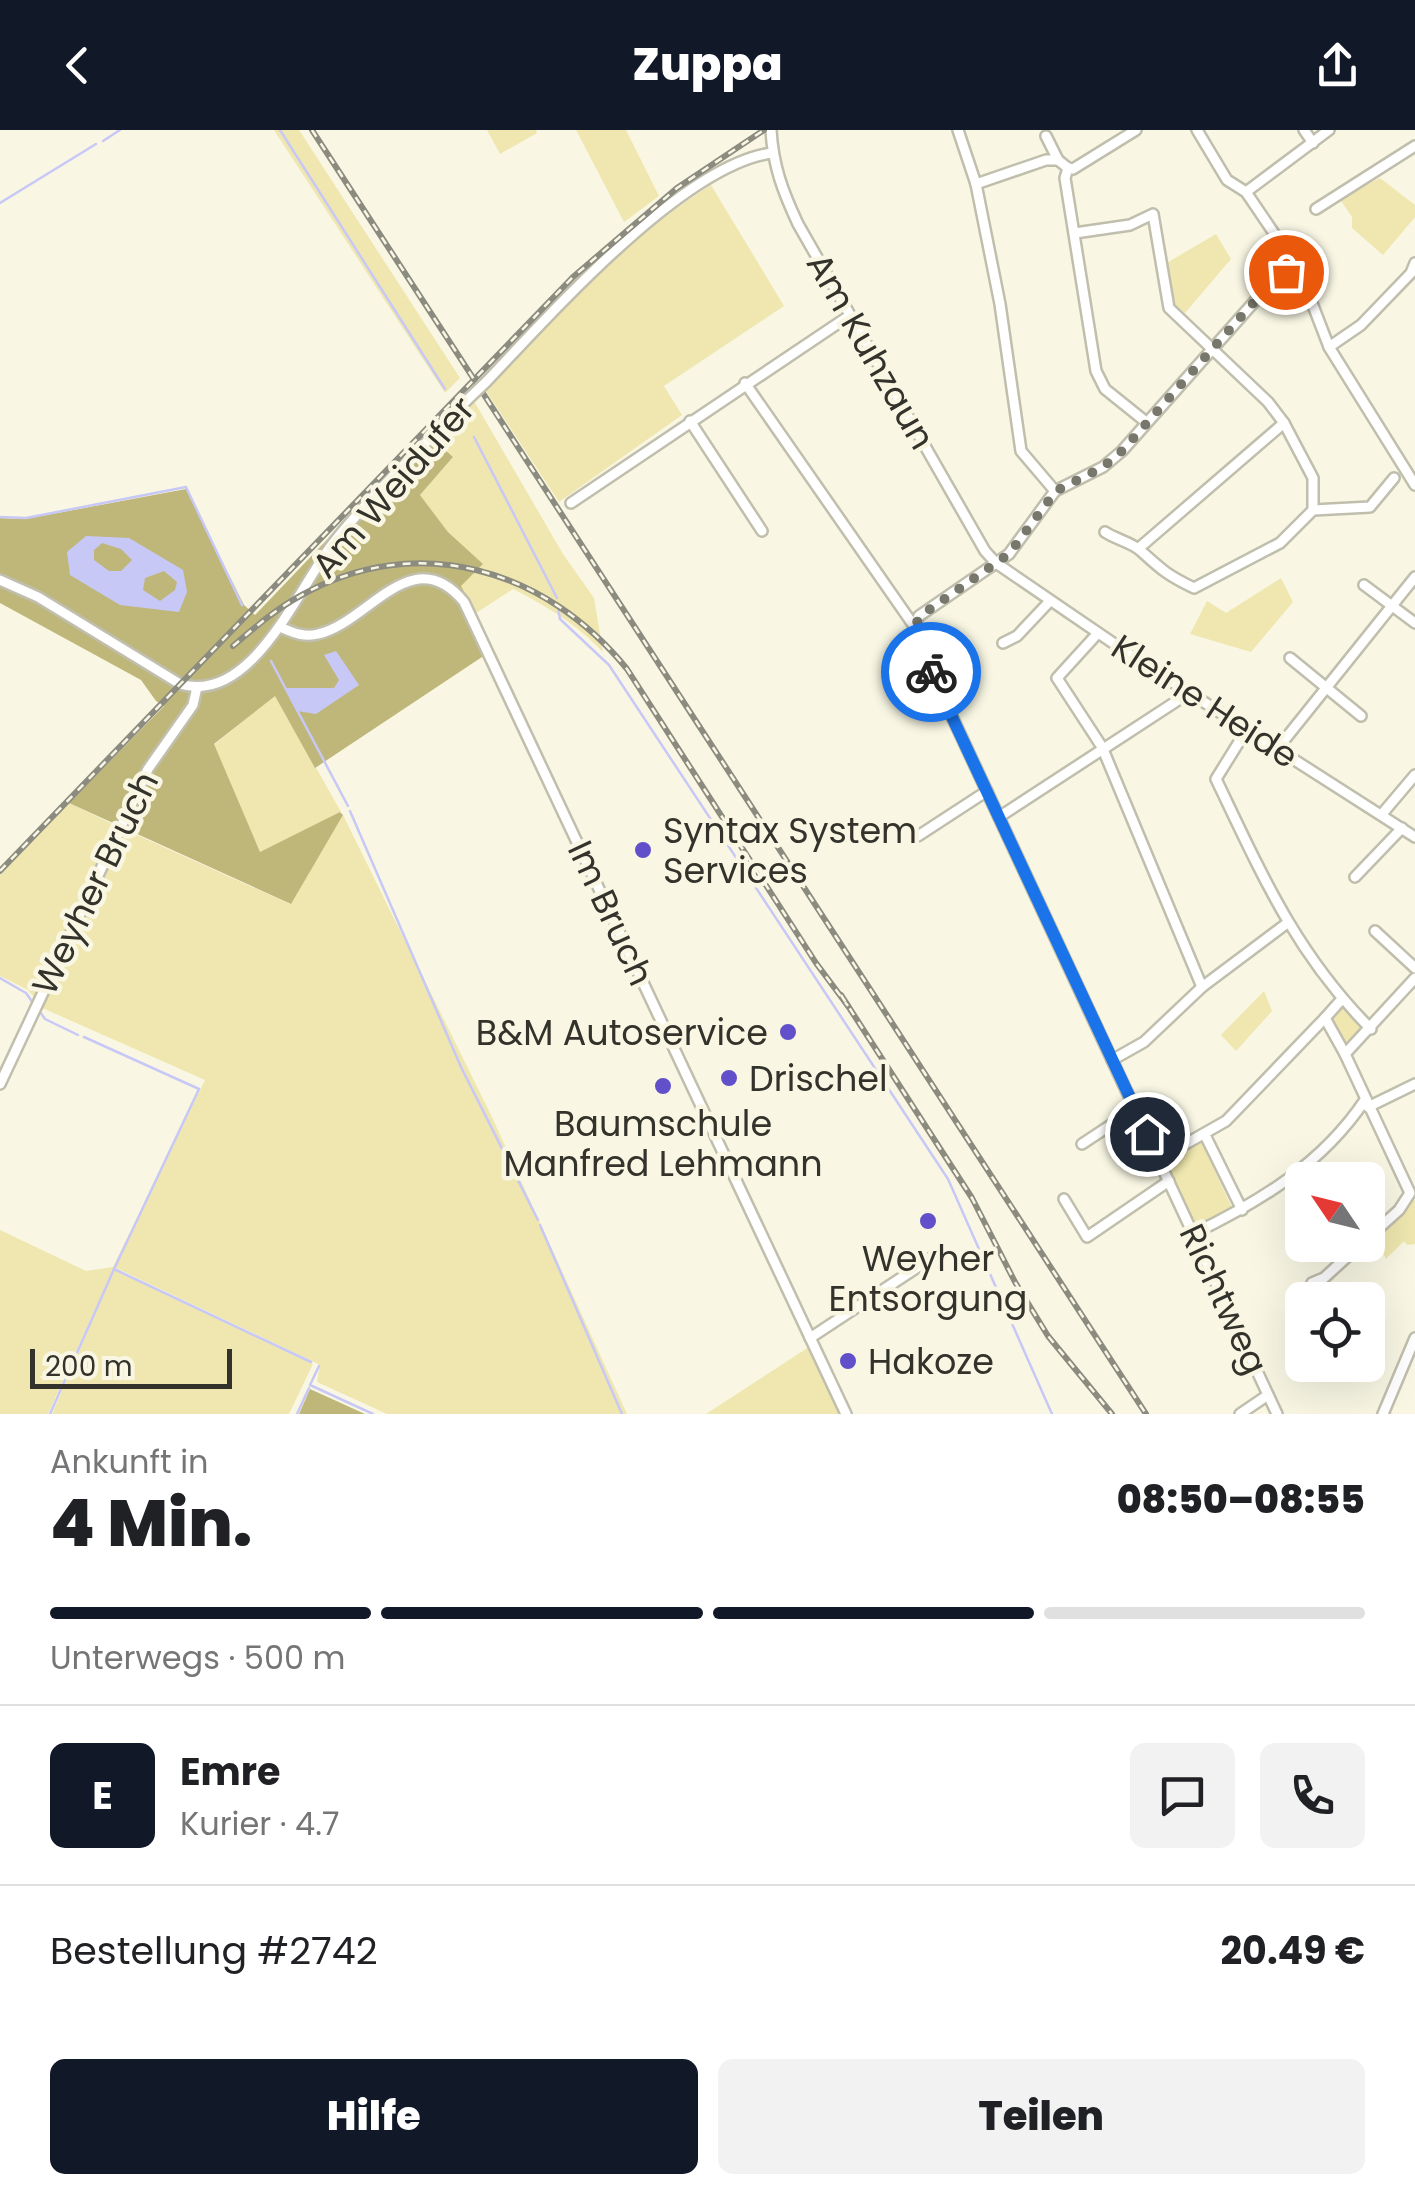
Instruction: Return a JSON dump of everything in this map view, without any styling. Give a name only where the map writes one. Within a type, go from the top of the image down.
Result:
[{"type":"street","points":[[958,130],[976,184],[1000,304],[1021,452],[1056,491]]},
{"type":"street","points":[[1046,136],[1058,160],[1072,169],[1136,130]]},
{"type":"street","points":[[914,626],[920,616],[1009,554],[1056,491],[1112,460],[1262,293],[1286,272],[1286,251],[1246,192],[1226,180],[1197,130]]},
{"type":"street","points":[[1304,130],[1313,143]]},
{"type":"street","points":[[1246,192],[1329,130]]},
{"type":"street","name":"Am Kuhzaun","points":[[773,131],[772,153],[780,188],[849,316],[996,564]]},
{"type":"street","points":[[1316,209],[1415,146]]},
{"type":"street","name":"Am Weidufer","points":[[197,687],[217,683],[252,658],[280,627],[333,544],[575,289],[647,224],[720,174],[754,155],[772,153]]},
{"type":"street","points":[[976,184],[1046,160],[1058,160]]},
{"type":"street","points":[[1068,168],[1065,178],[1096,371],[1106,390],[1146,422]]},
{"type":"street","points":[[1075,233],[1130,225],[1153,214],[1168,308],[1215,349],[1284,423],[1314,478],[1313,510]]},
{"type":"street","points":[[1330,347],[1361,325],[1411,273],[1415,262]]},
{"type":"street","points":[[1286,272],[1307,290],[1330,347],[1415,485]]},
{"type":"street","points":[[570,503],[849,316]]},
{"type":"street","name":"Richtweg","points":[[745,383],[914,626],[914,635],[1277,1414]]},
{"type":"street","points":[[690,421],[762,531]]},
{"type":"street","points":[[1138,548],[1284,423]]},
{"type":"street","points":[[1104,532],[1138,548],[1164,574],[1194,588],[1280,543],[1313,510],[1370,507],[1394,478]]},
{"type":"street","name":"Kleine Heide","points":[[996,564],[1415,837]]},
{"type":"street","points":[[1278,748],[1415,577]]},
{"type":"street","name":"Im Bruch","points":[[280,627],[300,635],[318,634],[396,586],[416,579],[426,578],[444,585],[464,602],[846,1414]]},
{"type":"street","points":[[0,580],[38,596],[162,675],[197,687]]},
{"type":"street","points":[[1364,585],[1415,623]]},
{"type":"street","points":[[1003,643],[1017,636],[1050,601]]},
{"type":"street","points":[[1098,633],[1057,678],[1102,747],[1202,987]]},
{"type":"street","points":[[1290,658],[1361,716]]},
{"type":"street","name":"Weyher Bruch","points":[[0,1084],[148,769],[193,705],[197,687]]},
{"type":"street","points":[[999,817],[1189,693]]},
{"type":"street","points":[[1247,730],[1216,780],[1286,924],[1342,1000],[1371,1029]]},
{"type":"street","points":[[1382,814],[1415,775]]},
{"type":"street","points":[[918,836],[987,791]]},
{"type":"street","points":[[1355,877],[1402,828]]},
{"type":"street","points":[[1112,1060],[1144,1042],[1202,987],[1286,924]]},
{"type":"street","points":[[1375,931],[1415,968]]},
{"type":"street","points":[[1345,1054],[1415,978]]},
{"type":"street","points":[[1159,1159],[1226,1121],[1342,1000]]},
{"type":"street","points":[[1325,1018],[1410,1193],[1385,1223]]},
{"type":"street","points":[[1193,1234],[1288,1182],[1332,1142],[1365,1103],[1415,1084]]},
{"type":"street","points":[[1082,1144],[1135,1108]]},
{"type":"street","points":[[1204,1135],[1242,1210]]},
{"type":"street","points":[[1064,1199],[1087,1237],[1169,1180]]},
{"type":"street","points":[[810,1338],[942,1250]]},
{"type":"street","points":[[1314,1282],[1341,1262]]},
{"type":"street","points":[[1383,1414],[1415,1338]]},
{"type":"street","points":[[1240,1414],[1268,1396]]},
{"type":"shaded area","points":[[274,130],[299,130],[460,378],[445,393]]},
{"type":"shaded area","points":[[487,130],[536,130],[537,133],[500,154]]},
{"type":"shaded area","points":[[576,130],[626,130],[659,196],[624,222]]},
{"type":"shaded area","points":[[1380,178],[1415,205],[1415,217],[1383,255],[1352,228],[1352,217],[1339,198]]},
{"type":"shaded area","points":[[711,185],[784,306],[664,386],[682,415],[559,502],[486,391],[620,255]]},
{"type":"shaded area","points":[[1216,234],[1231,259],[1185,313],[1178,312],[1173,307],[1165,264]]},
{"type":"shaded area","points":[[474,401],[563,554],[594,598],[603,652],[561,617],[513,589],[476,613],[460,585],[482,564],[448,532],[420,495],[453,457],[436,441]]},
{"type":"shaded area","points":[[428,434],[453,457],[420,495],[448,532],[483,564],[461,586],[476,613],[468,619],[485,655],[315,768],[275,696],[214,744],[260,852],[340,812],[343,815],[291,904],[69,803],[164,706],[141,680],[0,603],[0,518],[25,519],[186,489],[244,605],[255,615]]},
{"type":"shaded area","points":[[1281,578],[1293,602],[1251,652],[1190,634],[1207,601],[1226,613]]},
{"type":"shaded area","points":[[275,695],[341,812],[260,853],[214,745]]},
{"type":"shaded area","points":[[69,803],[121,828],[34,997],[0,976],[0,875]]},
{"type":"shaded area","points":[[343,815],[491,1115],[627,1414],[387,1414],[317,1382],[320,1365],[114,1267],[48,1414],[0,1414],[0,1230],[86,1271],[113,1267],[205,1080],[40,1007],[126,830],[290,904]]},
{"type":"shaded area","points":[[1264,991],[1272,1011],[1236,1051],[1221,1035]]},
{"type":"shaded area","points":[[1341,1001],[1370,1029],[1345,1052],[1326,1019]]},
{"type":"shaded area","points":[[1201,1141],[1233,1210],[1196,1228],[1163,1158]]},
{"type":"shaded area","points":[[1412,1196],[1415,1244],[1407,1245],[1404,1241],[1386,1259],[1385,1228],[1409,1205]]},
{"type":"shaded area","points":[[114,1270],[313,1364],[289,1414],[52,1414]]},
{"type":"shaded area","points":[[809,1347],[842,1414],[706,1414]]},
{"type":"shaded area","points":[[310,1389],[365,1414],[299,1414]]},
{"type":"water","points":[[86,536],[129,538],[183,570],[187,592],[179,612],[120,605],[70,575],[67,552]],"holes":[[[102,543],[121,549],[132,560],[121,571],[109,571],[94,560],[94,550]],[[164,571],[177,582],[175,590],[160,601],[143,590],[145,578]]]},
{"type":"water","points":[[336,651],[359,685],[316,714],[297,711],[285,688],[334,688],[339,680],[324,655]]},
{"type":"waterway","points":[[103,141],[120,130]]},
{"type":"waterway","points":[[280,130],[445,389]]},
{"type":"waterway","points":[[0,203],[96,144]]},
{"type":"waterway","points":[[474,437],[557,598]]},
{"type":"waterway","points":[[0,517],[26,518],[186,487],[242,605]]},
{"type":"waterway","points":[[558,608],[560,619],[609,665],[948,1179],[1052,1414]]},
{"type":"waterway","points":[[271,661],[348,806]]},
{"type":"waterway","points":[[350,811],[461,1067],[538,1220]]},
{"type":"waterway","points":[[0,978],[26,993],[33,1003]]},
{"type":"waterway","points":[[40,1012],[45,1019],[78,1035]]},
{"type":"waterway","points":[[50,1414],[199,1089],[84,1037]]},
{"type":"waterway","points":[[540,1225],[622,1414]]},
{"type":"waterway","points":[[114,1269],[311,1362]]},
{"type":"waterway","points":[[319,1366],[310,1385],[373,1414]]},
{"type":"waterway","points":[[297,1414],[309,1388]]},
{"type":"railway","points":[[312,130],[1146,1414]]},
{"type":"railway","points":[[0,871],[573,277],[677,188],[764,130]]},
{"type":"railway","points":[[233,646],[300,596],[344,576],[389,566],[434,564],[477,570],[519,585],[558,606],[594,634],[627,669],[816,963],[848,1006]]},
{"type":"railway","points":[[841,995],[972,1198],[1048,1336],[1112,1414]]},
{"type":"way so far","points":[[931,672],[914,635],[920,616],[1009,554],[1056,491],[1103,467],[1122,451],[1262,293],[1286,272]]},
{"type":"place","name":"Syntax System Services","points":[[643,850]]},
{"type":"place","name":"B&M Autoservice","points":[[788,1032]]},
{"type":"place","name":"Drischel","points":[[729,1078]]},
{"type":"place","name":"Baumschule Manfred Lehmann","points":[[663,1086]]},
{"type":"place","name":"Weyher Entsorgung","points":[[928,1221]]},
{"type":"place","name":"Hakoze","points":[[848,1361]]},
{"type":"route","points":[[931,672],[1147,1134]]}]
